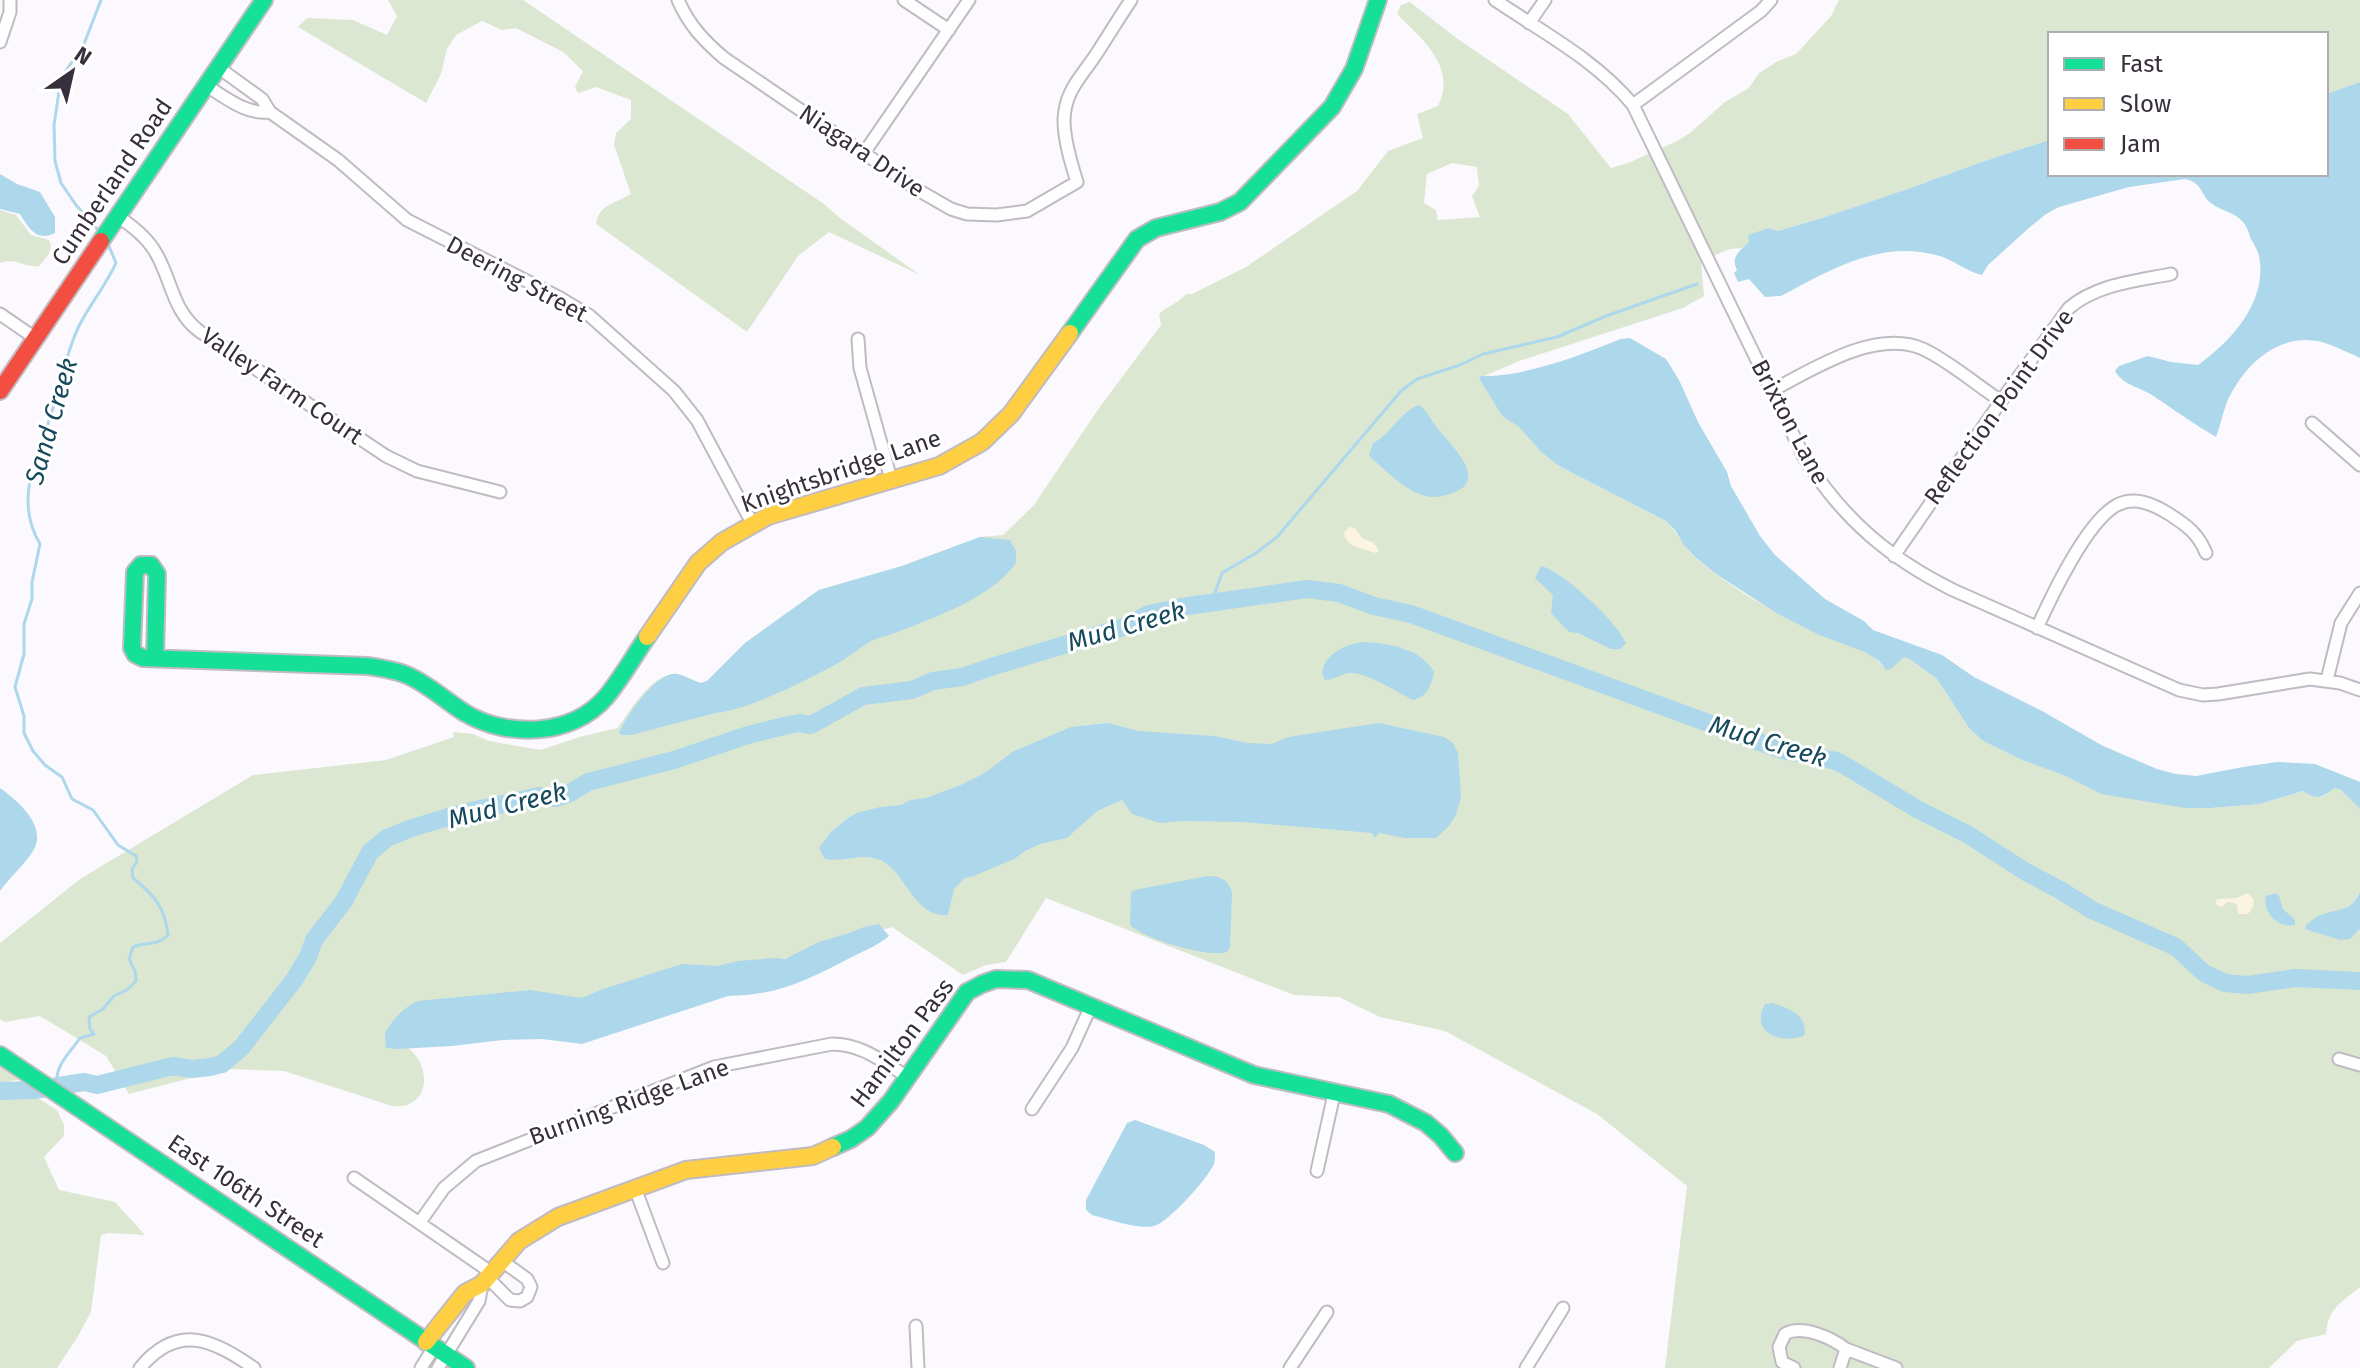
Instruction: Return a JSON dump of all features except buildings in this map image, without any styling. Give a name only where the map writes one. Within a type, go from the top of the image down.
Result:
[{"type":"street","points":[[0,42],[10,12],[10,0]]},
{"type":"street","name":"Cumberland Road","points":[[0,391],[264,0]]},
{"type":"street","name":"Niagara Drive","points":[[678,0],[686,18],[702,39],[724,58],[864,153],[933,199],[967,214],[997,215],[1027,211],[1077,182],[1064,121],[1068,99],[1077,79],[1131,0]]},
{"type":"street","points":[[904,0],[949,30]]},
{"type":"street","points":[[864,153],[969,0]]},
{"type":"street","name":"Knightsbridge Lane","points":[[155,658],[388,669],[409,676],[491,726],[514,731],[545,729],[583,716],[611,689],[698,563],[722,542],[752,523],[792,508],[939,466],[966,453],[997,429],[1022,401],[1137,239],[1156,228],[1220,212],[1240,202],[1332,107],[1354,69],[1378,0]]},
{"type":"street","name":"Brixton Lane","points":[[1495,0],[1600,71],[1633,105],[1805,459],[1856,524],[1894,556],[1953,590],[2162,684],[2193,694],[2218,694],[2301,680],[2327,680],[2360,690]]},
{"type":"street","points":[[1529,23],[1545,0]]},
{"type":"street","points":[[1633,105],[1761,11],[1771,0]]},
{"type":"street","name":"Deering Street","points":[[219,68],[262,99],[270,112],[327,151],[414,224],[590,316],[658,376],[689,409],[752,523]]},
{"type":"street","name":"Deering Street","points":[[207,86],[243,108],[270,112]]},
{"type":"street","name":"Valley Farm Court","points":[[109,228],[138,231],[153,248],[180,311],[199,331],[386,456],[417,471],[500,492]]},
{"type":"street","name":"Reflection Point Drive","points":[[1894,556],[2058,320],[2077,301],[2108,287],[2171,274]]},
{"type":"street","points":[[0,314],[35,338]]},
{"type":"street","points":[[858,339],[860,368],[891,479]]},
{"type":"street","points":[[1771,391],[1863,347],[1883,342],[1920,347],[2001,401]]},
{"type":"street","points":[[2312,423],[2360,465]]},
{"type":"street","points":[[2037,628],[2065,571],[2102,518],[2118,505],[2133,501],[2157,506],[2197,535],[2206,553]]},
{"type":"street","points":[[141,565],[151,565],[157,574],[155,658],[143,658],[135,654],[132,648],[135,572],[141,565]]},
{"type":"street","points":[[2327,680],[2341,623],[2360,593]]},
{"type":"street","name":"Hamilton Pass","points":[[436,1353],[465,1293],[491,1274],[519,1241],[544,1224],[686,1170],[813,1156],[834,1148],[867,1128],[891,1101],[957,1003],[980,983],[1011,977],[1028,980],[1254,1075],[1389,1104],[1415,1115],[1444,1138],[1455,1153]]},
{"type":"street","points":[[1032,1109],[1072,1048],[1091,1006]]},
{"type":"street","name":"Burning Ridge Lane","points":[[420,1222],[444,1188],[476,1161],[714,1067],[818,1046],[846,1044],[871,1054],[908,1077]]},
{"type":"street","name":"East 106th Street","points":[[0,1055],[436,1353],[466,1368]]},
{"type":"street","points":[[2339,1059],[2360,1065]]},
{"type":"street","points":[[1317,1171],[1334,1094]]},
{"type":"street","points":[[354,1178],[491,1274]]},
{"type":"street","points":[[635,1188],[663,1263]]},
{"type":"street","name":"Hamilton Pass","points":[[436,1353],[479,1301],[491,1274]]},
{"type":"street","points":[[1526,1368],[1563,1308]]},
{"type":"street","points":[[1290,1368],[1327,1312]]},
{"type":"street","points":[[916,1326],[918,1368]]},
{"type":"street","points":[[1794,1368],[1782,1362],[1779,1352],[1782,1337],[1791,1331],[1802,1330],[1896,1368]]},
{"type":"street","points":[[140,1368],[162,1348],[196,1340],[222,1347],[254,1368]]},
{"type":"street","points":[[1840,1368],[1846,1349]]},
{"type":"street","points":[[421,1368],[436,1353]]},
{"type":"green space","points":[[388,0],[523,0],[824,204],[920,275],[829,232],[798,256],[747,332],[596,224],[604,209],[631,194],[614,145],[616,133],[631,119],[631,100],[596,87],[578,93],[575,87],[583,71],[563,52],[516,28],[502,30],[482,21],[456,35],[447,49],[441,74],[426,103],[298,27],[307,18],[353,20],[387,35],[397,16]]},
{"type":"green space","points":[[1839,0],[2360,0],[2360,82],[2328,93],[2328,32],[2048,32],[2048,141],[1822,218],[1778,231],[1769,228],[1744,248],[1730,249],[1701,261],[1704,296],[1683,308],[1519,361],[1480,378],[1502,416],[1519,427],[1541,452],[1559,466],[1666,521],[1692,555],[1737,589],[1782,616],[1860,649],[1883,667],[1904,657],[1911,660],[1937,679],[1969,728],[1983,741],[2066,776],[2211,808],[2260,804],[2304,791],[2322,797],[2335,788],[2360,809],[2360,892],[2354,902],[2345,908],[2323,914],[2350,939],[2360,929],[2360,1287],[2333,1312],[2326,1334],[2297,1341],[2269,1368],[1665,1368],[1687,1186],[1597,1114],[1445,1031],[1380,1017],[1339,997],[1294,995],[1046,898],[1006,962],[986,965],[963,975],[892,927],[563,1023],[400,1040],[416,1056],[424,1077],[424,1085],[417,1099],[402,1106],[392,1106],[284,1071],[226,1069],[129,1094],[106,1056],[40,1016],[4,1022],[0,1019],[0,943],[80,879],[253,775],[386,760],[454,737],[453,732],[540,750],[618,728],[651,685],[668,675],[683,676],[701,683],[707,681],[745,643],[819,590],[902,566],[980,537],[1003,535],[1034,505],[1099,408],[1161,325],[1159,314],[1186,294],[1192,294],[1246,267],[1357,191],[1388,151],[1423,138],[1417,114],[1438,106],[1443,79],[1434,55],[1397,14],[1401,5],[1410,2],[1455,37],[1568,114],[1611,168],[1690,133],[1725,102],[1749,88],[1759,73],[1796,54],[1831,16]],"holes":[[[1452,163],[1477,167],[1479,186],[1472,196],[1480,217],[1438,220],[1436,210],[1424,203],[1427,174]]]},
{"type":"green space","points":[[0,210],[16,215],[31,235],[49,240],[50,251],[39,266],[11,261],[0,263]]},
{"type":"green space","points":[[0,1067],[19,1080],[10,1081],[57,1110],[64,1125],[64,1136],[44,1157],[59,1190],[115,1202],[145,1235],[101,1235],[91,1312],[57,1368],[0,1368]]},
{"type":"sand","points":[[1349,527],[1374,543],[1379,551],[1375,553],[1348,541],[1344,533]]},
{"type":"sand","points":[[2248,893],[2254,900],[2248,914],[2238,914],[2234,903],[2228,902],[2221,907],[2215,904],[2217,899],[2237,898]]},
{"type":"water","points":[[2360,82],[2360,358],[2325,343],[2309,340],[2294,341],[2266,353],[2244,374],[2235,388],[2216,437],[2152,395],[2127,383],[2115,371],[2119,366],[2148,356],[2198,365],[2235,332],[2253,304],[2260,273],[2258,254],[2247,228],[2236,216],[2211,203],[2191,181],[2185,179],[2129,187],[2059,207],[2030,227],[1988,265],[1982,275],[1936,255],[1895,251],[1856,260],[1781,296],[1765,297],[1749,279],[1738,282],[1734,273],[1737,270],[1735,258],[1749,242],[1748,235],[1769,228],[1778,231],[1822,218],[2048,141],[2048,176],[2328,176],[2328,93]]},
{"type":"water","points":[[0,174],[40,192],[55,217],[55,233],[38,235],[20,214],[0,209]]},
{"type":"water","points":[[1630,338],[1666,359],[1727,472],[1731,486],[1760,536],[1775,555],[1825,599],[1864,621],[1873,630],[1942,655],[1974,677],[2103,746],[2157,769],[2196,776],[2277,762],[2315,764],[2360,782],[2360,809],[2335,788],[2320,797],[2303,791],[2260,804],[2211,808],[2185,808],[2101,794],[1983,741],[1969,728],[1937,679],[1911,660],[1904,657],[1886,670],[1865,652],[1819,635],[1778,614],[1695,557],[1666,521],[1559,466],[1541,452],[1519,427],[1502,416],[1479,378],[1534,369]]},
{"type":"water","points":[[1419,405],[1458,453],[1468,471],[1464,486],[1451,494],[1433,497],[1419,494],[1400,483],[1369,456],[1373,443]]},
{"type":"water","points":[[980,537],[1010,540],[1016,551],[1016,563],[994,586],[963,604],[871,641],[828,669],[761,700],[631,735],[619,733],[635,707],[660,680],[677,674],[701,683],[707,681],[745,643],[819,590],[902,566]]},
{"type":"water","points":[[1541,566],[1576,587],[1601,611],[1626,643],[1621,649],[1611,649],[1578,633],[1569,632],[1551,613],[1553,595],[1535,578]]},
{"type":"water","points":[[1362,642],[1402,648],[1421,657],[1434,672],[1425,694],[1413,700],[1358,674],[1348,673],[1325,680],[1322,673],[1331,656],[1342,648]]},
{"type":"water","points":[[1108,723],[1138,731],[1272,744],[1288,737],[1379,723],[1444,737],[1453,743],[1458,753],[1461,797],[1456,815],[1436,838],[1405,838],[1379,833],[1375,838],[1372,833],[1242,822],[1160,823],[1132,814],[1122,800],[1097,811],[1067,838],[1040,844],[1014,859],[965,878],[954,889],[948,915],[927,910],[891,867],[882,861],[868,857],[825,859],[819,848],[831,832],[857,813],[926,798],[961,785],[983,774],[1014,751],[1071,727]]},
{"type":"water","points":[[0,788],[29,815],[37,832],[37,842],[0,891]]},
{"type":"water","points":[[1208,876],[1224,880],[1232,893],[1230,947],[1227,952],[1206,952],[1177,946],[1148,936],[1130,925],[1131,893],[1134,890]]},
{"type":"water","points":[[2360,892],[2360,929],[2350,939],[2340,940],[2305,929],[2319,916],[2349,906]]},
{"type":"water","points":[[2276,893],[2283,909],[2295,920],[2295,925],[2283,925],[2269,914],[2266,896]]},
{"type":"water","points":[[879,924],[889,936],[807,979],[763,993],[728,996],[582,1044],[542,1039],[386,1048],[385,1034],[391,1024],[418,1001],[530,990],[582,998],[682,964],[717,966],[738,961],[785,959],[819,942]]},
{"type":"water","points":[[1772,1003],[1801,1019],[1804,1036],[1777,1037],[1764,1029],[1761,1014],[1765,1004]]},
{"type":"water","points":[[1135,1120],[1204,1145],[1215,1152],[1214,1164],[1196,1189],[1178,1209],[1154,1226],[1123,1224],[1092,1215],[1086,1210],[1086,1200],[1127,1123]]},
{"type":"waterway","name":"Sand Creek","points":[[99,231],[61,183],[55,161],[54,125],[61,78],[84,44],[101,0]]},
{"type":"waterway","name":"Sand Creek","points":[[57,1085],[60,1066],[68,1054],[80,1038],[94,1034],[90,1029],[89,1017],[136,981],[129,959],[133,947],[160,941],[168,935],[157,902],[133,878],[136,856],[118,845],[93,810],[72,799],[62,777],[45,765],[33,751],[24,733],[24,716],[15,687],[24,654],[24,624],[32,599],[32,582],[40,544],[28,509],[31,476],[67,356],[83,318],[116,263],[108,244]]},
{"type":"waterway","points":[[1212,601],[1222,573],[1277,537],[1401,391],[1417,379],[1483,354],[1557,337],[1697,284]]},
{"type":"waterway","name":"Mud Creek","points":[[0,1091],[34,1090],[84,1082],[97,1085],[173,1066],[192,1069],[222,1064],[241,1048],[294,980],[314,940],[344,901],[370,852],[387,838],[409,829],[458,814],[539,796],[556,798],[588,782],[674,760],[748,735],[799,723],[811,725],[863,696],[912,690],[933,681],[962,677],[1124,627],[1149,614],[1307,589],[1339,593],[1374,606],[1411,614],[1782,750],[1836,761],[1917,809],[1967,834],[2092,910],[2176,947],[2204,973],[2225,983],[2247,985],[2296,978],[2360,981]]},
{"type":"traffic: fast","points":[[101,241],[264,0]]},
{"type":"traffic: fast","points":[[1070,333],[1137,239],[1156,228],[1220,212],[1240,202],[1332,107],[1354,69],[1378,0]]},
{"type":"traffic: fast","points":[[155,658],[157,574],[151,565],[141,565],[135,572],[132,648],[135,654],[143,658],[383,668],[416,680],[465,713],[500,727],[538,729],[576,720],[592,710],[612,690],[647,637]]},
{"type":"traffic: fast","points":[[833,1147],[867,1128],[891,1101],[967,992],[996,979],[1028,980],[1254,1075],[1389,1104],[1426,1123],[1455,1153]]},
{"type":"traffic: fast","points":[[0,1055],[466,1368]]},
{"type":"traffic: slow","points":[[647,637],[698,563],[722,542],[768,516],[939,466],[982,442],[1011,414],[1070,333]]},
{"type":"traffic: slow","points":[[426,1342],[465,1293],[482,1284],[519,1241],[558,1217],[686,1170],[813,1156],[833,1147]]},
{"type":"traffic: jam","points":[[0,391],[101,241]]}]
